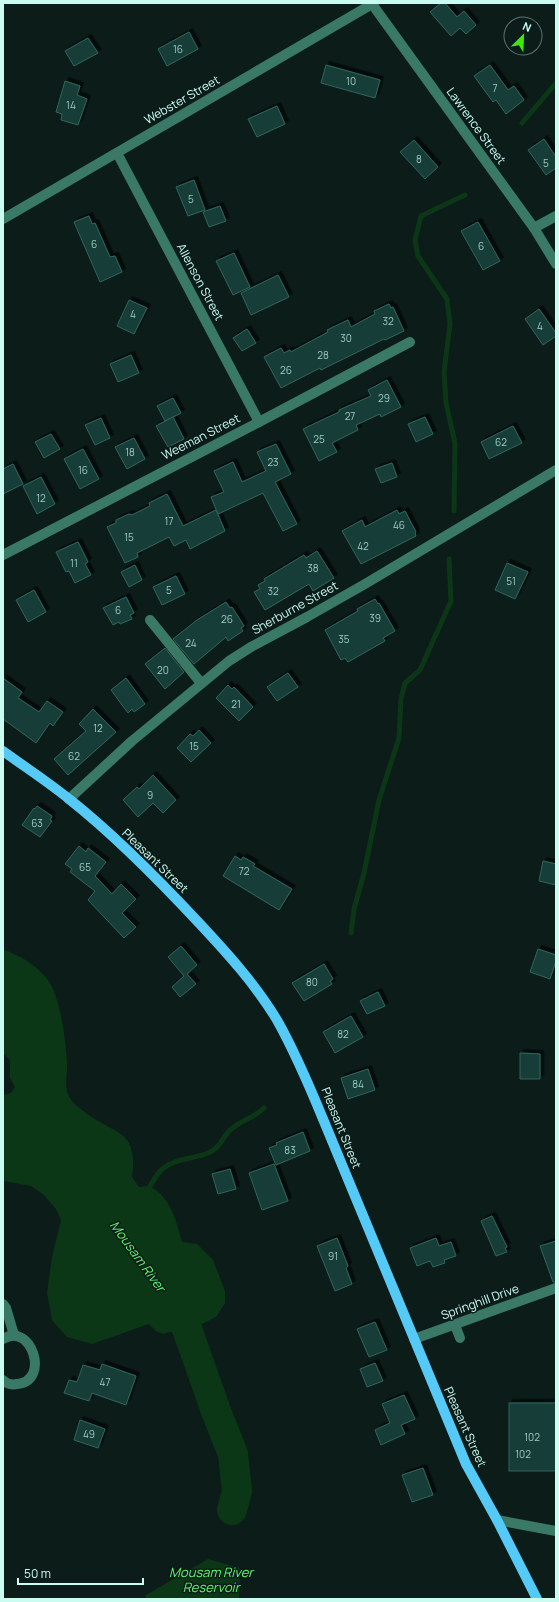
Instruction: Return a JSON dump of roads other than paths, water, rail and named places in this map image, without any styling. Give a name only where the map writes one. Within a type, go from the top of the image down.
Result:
[{"type":"main road","name":"Pleasant Street","points":[[3,751],[69,799],[122,845],[182,905],[244,974],[277,1020],[301,1068],[323,1119],[466,1464],[497,1520],[537,1599]]},
{"type":"street","name":"Webster Street","points":[[3,219],[373,4]]},
{"type":"street","name":"Lawrence Street","points":[[373,4],[534,228],[556,264]]},
{"type":"street","name":"Allenson Street","points":[[117,153],[259,422]]},
{"type":"street","points":[[534,228],[556,216]]},
{"type":"street","name":"Weeman Street","points":[[3,555],[410,342]]},
{"type":"street","name":"Sherburne Street","points":[[69,799],[126,746],[229,661],[251,647],[338,600],[556,470]]},
{"type":"street","points":[[150,620],[201,683]]},
{"type":"street","name":"Springhill Drive","points":[[414,1339],[556,1289]]},
{"type":"street","points":[[3,1304],[6,1308],[14,1335]]},
{"type":"street","points":[[455,1325],[460,1338]]},
{"type":"street","points":[[3,1339],[14,1335],[22,1338],[30,1345],[35,1360],[34,1374],[32,1378],[17,1384],[10,1384],[3,1380]]},
{"type":"street","points":[[497,1520],[556,1531]]},
{"type":"water","points":[[3,949],[34,966],[45,976],[52,987],[62,1024],[67,1061],[66,1086],[71,1099],[93,1118],[121,1134],[127,1140],[131,1149],[133,1161],[132,1177],[139,1187],[150,1186],[158,1191],[168,1203],[172,1211],[182,1242],[197,1244],[213,1260],[225,1291],[225,1303],[216,1317],[204,1323],[163,1334],[156,1331],[149,1324],[92,1344],[67,1337],[52,1320],[47,1293],[52,1257],[61,1220],[56,1209],[43,1194],[31,1186],[3,1181],[3,1095],[11,1093],[15,1087],[10,1078],[10,1060],[3,1053]]},
{"type":"water","name":"Mousam River Reservoir","points":[[208,1559],[240,1568],[239,1599],[145,1599],[146,1595]]},
{"type":"waterway","points":[[522,123],[556,83]]},
{"type":"waterway","points":[[454,511],[455,443],[446,403],[444,372],[450,324],[447,299],[418,256],[415,240],[421,216],[465,195]]},
{"type":"waterway","points":[[351,933],[354,909],[364,873],[379,800],[399,738],[401,699],[405,683],[420,670],[451,601],[449,559]]},
{"type":"waterway","points":[[150,1186],[158,1173],[165,1167],[180,1160],[203,1155],[212,1151],[218,1146],[229,1131],[264,1108]]},
{"type":"waterway","name":"Mousam River","points":[[165,1293],[179,1313],[187,1329],[233,1454],[237,1491],[232,1510]]}]
